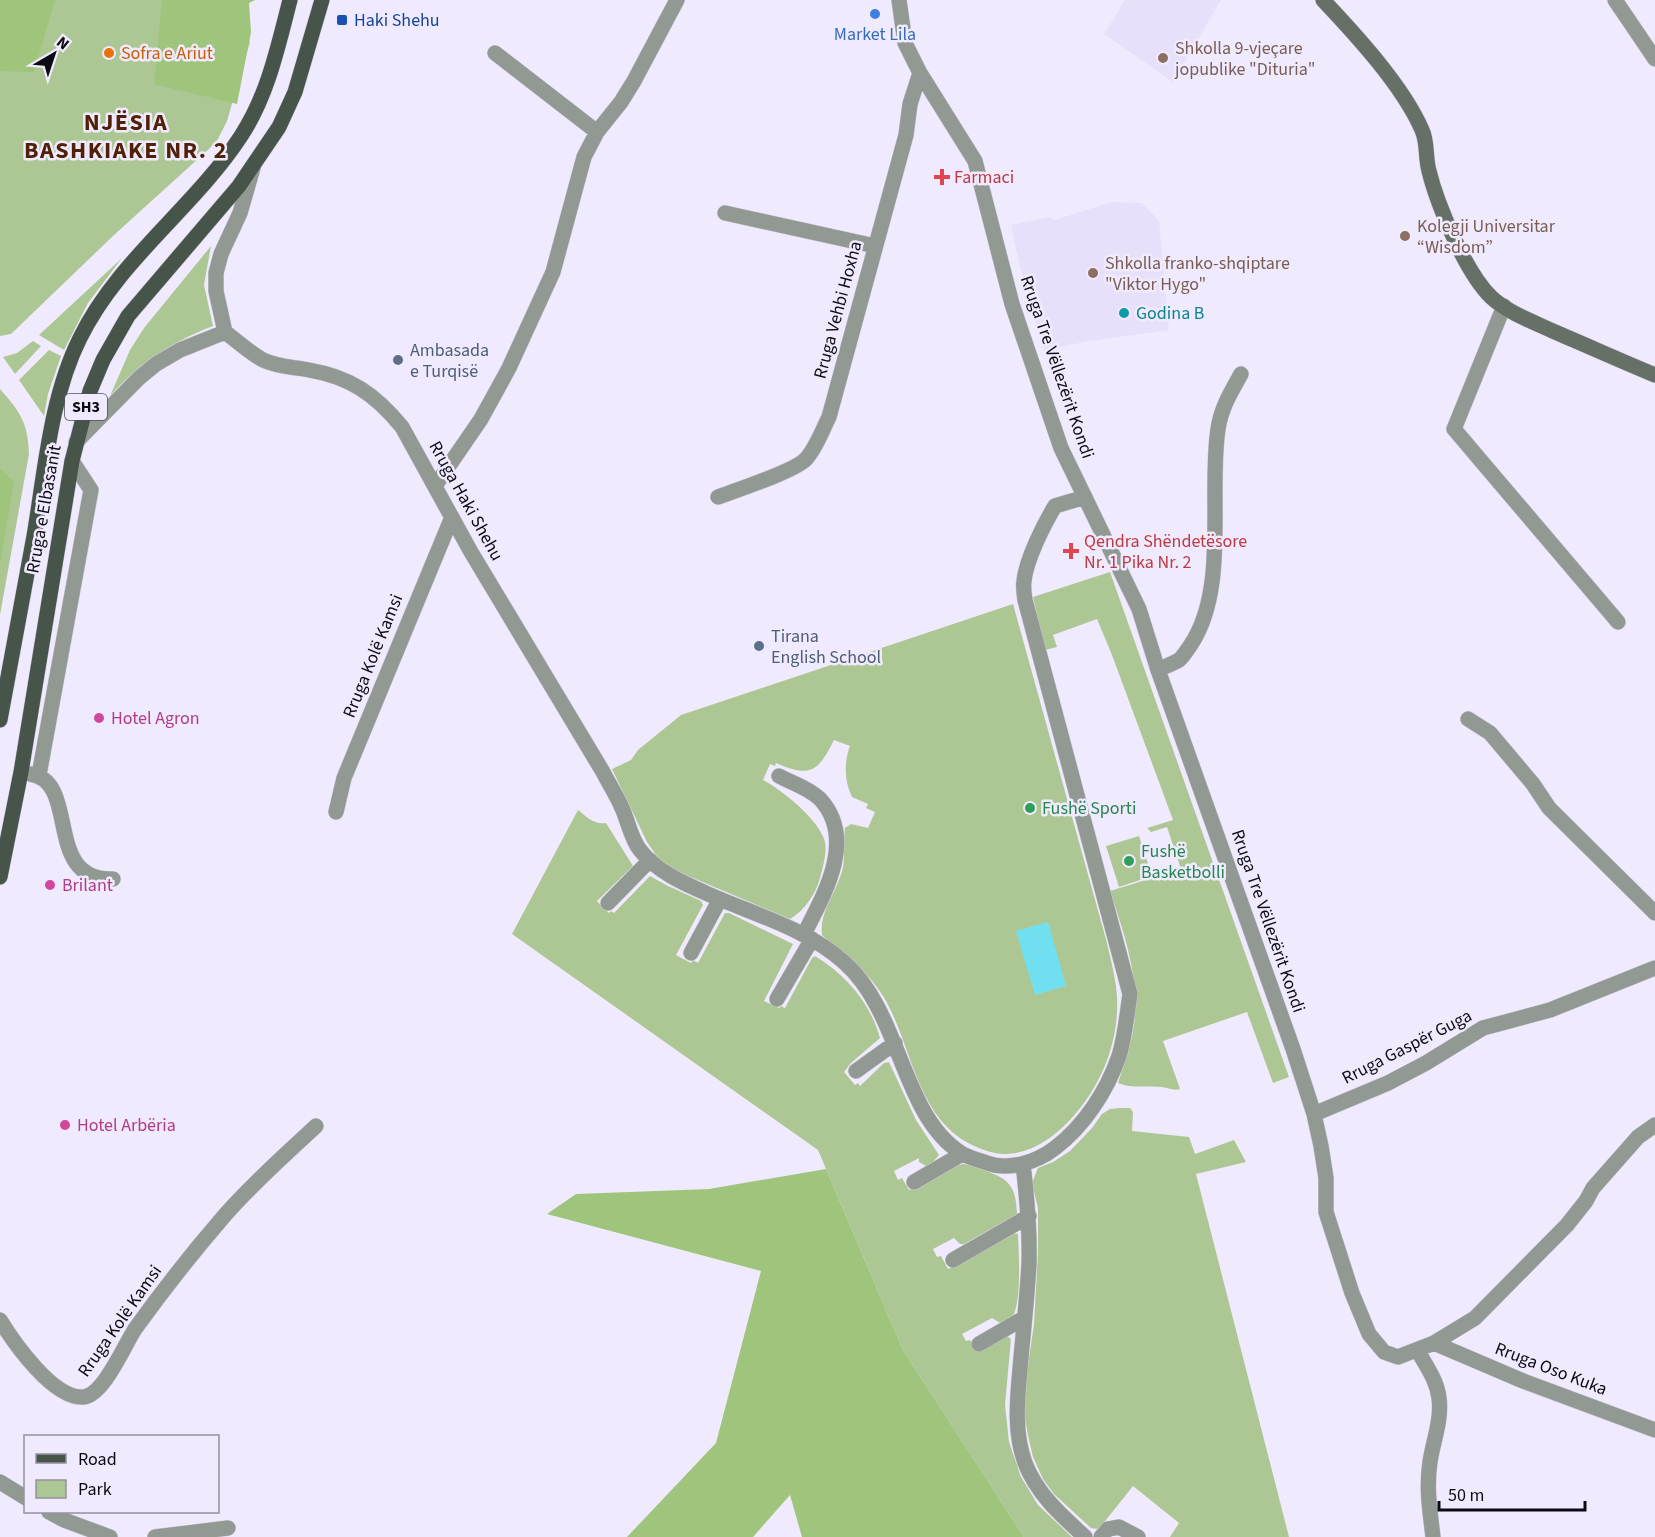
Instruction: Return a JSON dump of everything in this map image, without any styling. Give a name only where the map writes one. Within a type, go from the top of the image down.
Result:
[{"type":"main road","name":"Rruga e Elbasanit","points":[[0,720],[34,538],[48,447],[68,366],[80,337],[109,292],[242,135],[262,95],[290,0]]},
{"type":"main road","name":"Rruga e Elbasanit","points":[[0,877],[21,772],[72,461],[90,391],[114,338],[128,316],[253,168],[279,127],[295,92],[322,0]]},
{"type":"street","points":[[435,486],[481,419],[509,368],[553,272],[584,157],[597,132],[621,102],[634,81],[677,0]]},
{"type":"street","name":"Rruga Tre Vëllezërit Kondi","points":[[899,0],[905,43],[920,73],[975,161],[1012,304],[1061,448],[1139,609],[1158,670],[1314,1114],[1326,1178],[1326,1212],[1352,1293],[1369,1334],[1384,1352],[1398,1357],[1434,1343],[1475,1318],[1567,1225],[1593,1188],[1638,1137],[1655,1125]]},
{"type":"street","points":[[1323,0],[1385,72],[1409,106],[1422,130],[1430,176],[1458,244],[1489,295],[1533,322],[1655,375]]},
{"type":"street","points":[[1615,0],[1655,59]]},
{"type":"street","points":[[495,54],[597,132]]},
{"type":"street","name":"Rruga Vehbi Hoxha","points":[[718,498],[793,468],[805,460],[829,417],[906,135],[910,104],[920,73]]},
{"type":"street","points":[[76,442],[139,378],[156,364],[180,350],[225,332],[216,291],[216,273],[221,254],[240,213],[253,168]]},
{"type":"street","points":[[725,213],[875,246]]},
{"type":"street","points":[[1504,306],[1454,429],[1618,622]]},
{"type":"street","name":"Rruga Haki Shehu","points":[[225,332],[264,360],[287,368],[308,369],[342,378],[371,394],[402,427],[452,517],[603,772],[621,806],[639,849],[681,883],[808,937],[833,952],[857,974],[878,1004],[915,1094],[936,1131],[962,1154]]},
{"type":"street","points":[[1158,670],[1180,659],[1197,635],[1207,608],[1214,543],[1213,501],[1218,428],[1225,402],[1241,374]]},
{"type":"street","points":[[39,775],[92,490],[72,461]]},
{"type":"street","points":[[914,1182],[962,1154],[998,1167],[1023,1164],[1051,1151],[1070,1136],[1088,1114],[1112,1076],[1120,1054],[1130,994],[1025,600],[1023,581],[1046,520],[1055,506],[1084,496]]},
{"type":"street","name":"Rruga Kolë Kamsi","points":[[336,812],[345,778],[452,517]]},
{"type":"street","points":[[1468,718],[1490,733],[1533,784],[1549,808],[1655,913]]},
{"type":"street","points":[[21,772],[39,775],[50,786],[56,799],[64,834],[78,865],[87,876],[99,880],[113,879]]},
{"type":"street","points":[[777,999],[808,937],[832,872],[837,851],[835,831],[821,800],[809,790],[779,776]]},
{"type":"street","points":[[608,903],[650,860]]},
{"type":"street","points":[[691,953],[720,899]]},
{"type":"street","name":"Rruga Gaspër Guga","points":[[1314,1114],[1389,1083],[1484,1028],[1550,1010],[1655,968]]},
{"type":"street","points":[[856,1071],[895,1043]]},
{"type":"street","name":"Rruga Kolë Kamsi","points":[[0,1320],[26,1355],[61,1389],[69,1395],[86,1397],[99,1389],[132,1333],[164,1289],[230,1210],[316,1126]]},
{"type":"street","points":[[1023,1164],[1029,1216],[1029,1266],[1017,1410],[1019,1440],[1026,1465],[1036,1487],[1050,1504],[1085,1537]]},
{"type":"street","points":[[953,1260],[1029,1216]]},
{"type":"street","points":[[979,1344],[1024,1318]]},
{"type":"street","name":"Rruga Oso Kuka","points":[[1434,1343],[1523,1381],[1655,1430]]},
{"type":"street","points":[[1418,1351],[1436,1383],[1439,1398],[1439,1416],[1427,1490],[1433,1537]]},
{"type":"street","points":[[0,1482],[24,1497]]},
{"type":"street","points":[[51,1513],[110,1537]]},
{"type":"street","points":[[1101,1537],[1108,1529],[1119,1527],[1138,1537]]},
{"type":"street","points":[[155,1537],[228,1528]]},
{"type":"shaded area","name":"Shkolla 9-vjeçare jopublike \"Dituria\"","points":[[1125,0],[1221,0],[1173,82],[1104,34]]},
{"type":"shaded area","name":"Shkolla franko-shqiptare \"Viktor Hygo\"","points":[[1112,202],[1142,203],[1159,221],[1169,330],[1090,341],[1045,350],[1045,353],[1019,263],[1011,225],[1048,217],[1055,220]]},
{"type":"green space","points":[[0,0],[232,0],[250,42],[227,121],[218,139],[11,334],[0,336]]},
{"type":"green space","points":[[0,0],[55,0],[34,72],[0,71]]},
{"type":"green space","points":[[162,0],[255,0],[249,3],[251,32],[237,104],[154,84]]},
{"type":"green space","points":[[211,246],[204,285],[213,326],[170,346],[133,373],[110,396],[130,350],[144,328]]},
{"type":"green space","points":[[122,258],[88,303],[64,350],[39,335]]},
{"type":"green space","points":[[33,341],[41,346],[15,374],[3,357],[17,353]]},
{"type":"green space","points":[[49,350],[61,356],[48,394],[44,416],[19,380]]},
{"type":"green space","points":[[0,389],[22,418],[27,434],[29,454],[0,615]]},
{"type":"green space","points":[[0,468],[14,482],[0,565]]},
{"type":"green space","points":[[1110,572],[1289,1077],[1273,1083],[1247,1012],[1163,1041],[1180,1089],[1129,1086],[1118,1083],[1133,1032],[1135,999],[1132,967],[1110,891],[1181,869],[1167,827],[1151,832],[1147,828],[1173,820],[1097,619],[1053,635],[1057,647],[1045,650],[1033,597]]},
{"type":"green space","points":[[1013,604],[1107,943],[1116,984],[1117,1011],[1110,1053],[1105,1066],[1092,1091],[1076,1113],[1058,1131],[1038,1145],[1014,1153],[1002,1154],[993,1153],[968,1143],[950,1130],[936,1114],[925,1096],[893,1015],[883,996],[862,970],[822,935],[823,918],[843,867],[845,828],[851,824],[868,828],[875,812],[866,808],[868,804],[852,797],[849,791],[846,772],[850,746],[834,740],[818,765],[805,771],[776,763],[775,766],[770,764],[763,780],[808,815],[825,842],[824,860],[816,890],[805,907],[790,919],[679,872],[659,859],[647,842],[612,769],[631,760],[638,750],[681,715]]},
{"type":"green space","points":[[578,810],[594,822],[606,823],[633,866],[597,901],[609,913],[611,911],[614,913],[650,876],[701,901],[703,905],[676,955],[691,963],[693,960],[698,963],[725,913],[729,913],[793,944],[764,1001],[779,1008],[781,1006],[785,1008],[815,956],[847,981],[870,1013],[880,1038],[844,1072],[855,1085],[858,1083],[860,1086],[884,1063],[889,1062],[916,1120],[939,1155],[926,1166],[919,1162],[919,1158],[894,1171],[898,1180],[902,1178],[909,1190],[949,1168],[963,1164],[1004,1179],[1009,1184],[1015,1196],[1017,1214],[964,1244],[960,1244],[954,1238],[933,1249],[937,1257],[941,1256],[948,1269],[1014,1233],[1018,1234],[1019,1284],[1014,1313],[1002,1324],[992,1318],[962,1334],[966,1341],[970,1340],[977,1351],[1007,1336],[1011,1339],[1005,1405],[1009,1442],[1021,1477],[1038,1505],[1072,1537],[1024,1537],[903,1350],[818,1150],[512,934]]},
{"type":"green space","name":"Fushë Basketbolli","points":[[1139,836],[1152,876],[1119,887],[1106,846]]},
{"type":"green space","points":[[1130,1108],[1133,1112],[1132,1131],[1189,1137],[1195,1154],[1234,1140],[1246,1162],[1196,1174],[1289,1537],[1170,1537],[1179,1523],[1133,1486],[1102,1525],[1097,1529],[1091,1528],[1054,1494],[1043,1479],[1033,1457],[1025,1419],[1025,1386],[1034,1324],[1038,1252],[1038,1208],[1032,1183],[1038,1168],[1070,1151],[1102,1114],[1110,1109]]},
{"type":"green space","points":[[826,1169],[903,1350],[1024,1537],[802,1537],[790,1495],[753,1537],[627,1537],[716,1443],[761,1271],[547,1214],[576,1194],[709,1189]]},
{"type":"water","points":[[1048,922],[1066,986],[1035,995],[1016,931]]},
{"type":"place","name":"Market Lila","points":[[875,14]]},
{"type":"place","name":"Haki Shehu","points":[[342,20]]},
{"type":"place","name":"Sofra e Ariut","points":[[109,53]]},
{"type":"place","name":"Shkolla 9-vjeçare jopublike \"Dituria\"","points":[[1163,58]]},
{"type":"place","name":"Farmaci","points":[[942,177]]},
{"type":"place","name":"Kolegji Universitar “Wisdom”","points":[[1405,236]]},
{"type":"place","name":"Shkolla franko-shqiptare \"Viktor Hygo\"","points":[[1093,273]]},
{"type":"place","name":"Godina B","points":[[1124,313]]},
{"type":"place","name":"Ambasada e Turqisë","points":[[398,360]]},
{"type":"place","name":"Qendra Shëndetësore Nr. 1 Pika Nr. 2","points":[[1071,551]]},
{"type":"place","name":"Tirana English School","points":[[759,646]]},
{"type":"place","name":"Hotel Agron","points":[[99,718]]},
{"type":"place","name":"Fushë Sporti","points":[[1030,808]]},
{"type":"place","name":"Fushë Basketbolli","points":[[1129,861]]},
{"type":"place","name":"Brilant","points":[[50,885]]},
{"type":"place","name":"Hotel Arbëria","points":[[65,1125]]},
{"type":"district","name":"NJËSIA BASHKIAKE NR. 2","points":[[126,136]]}]
